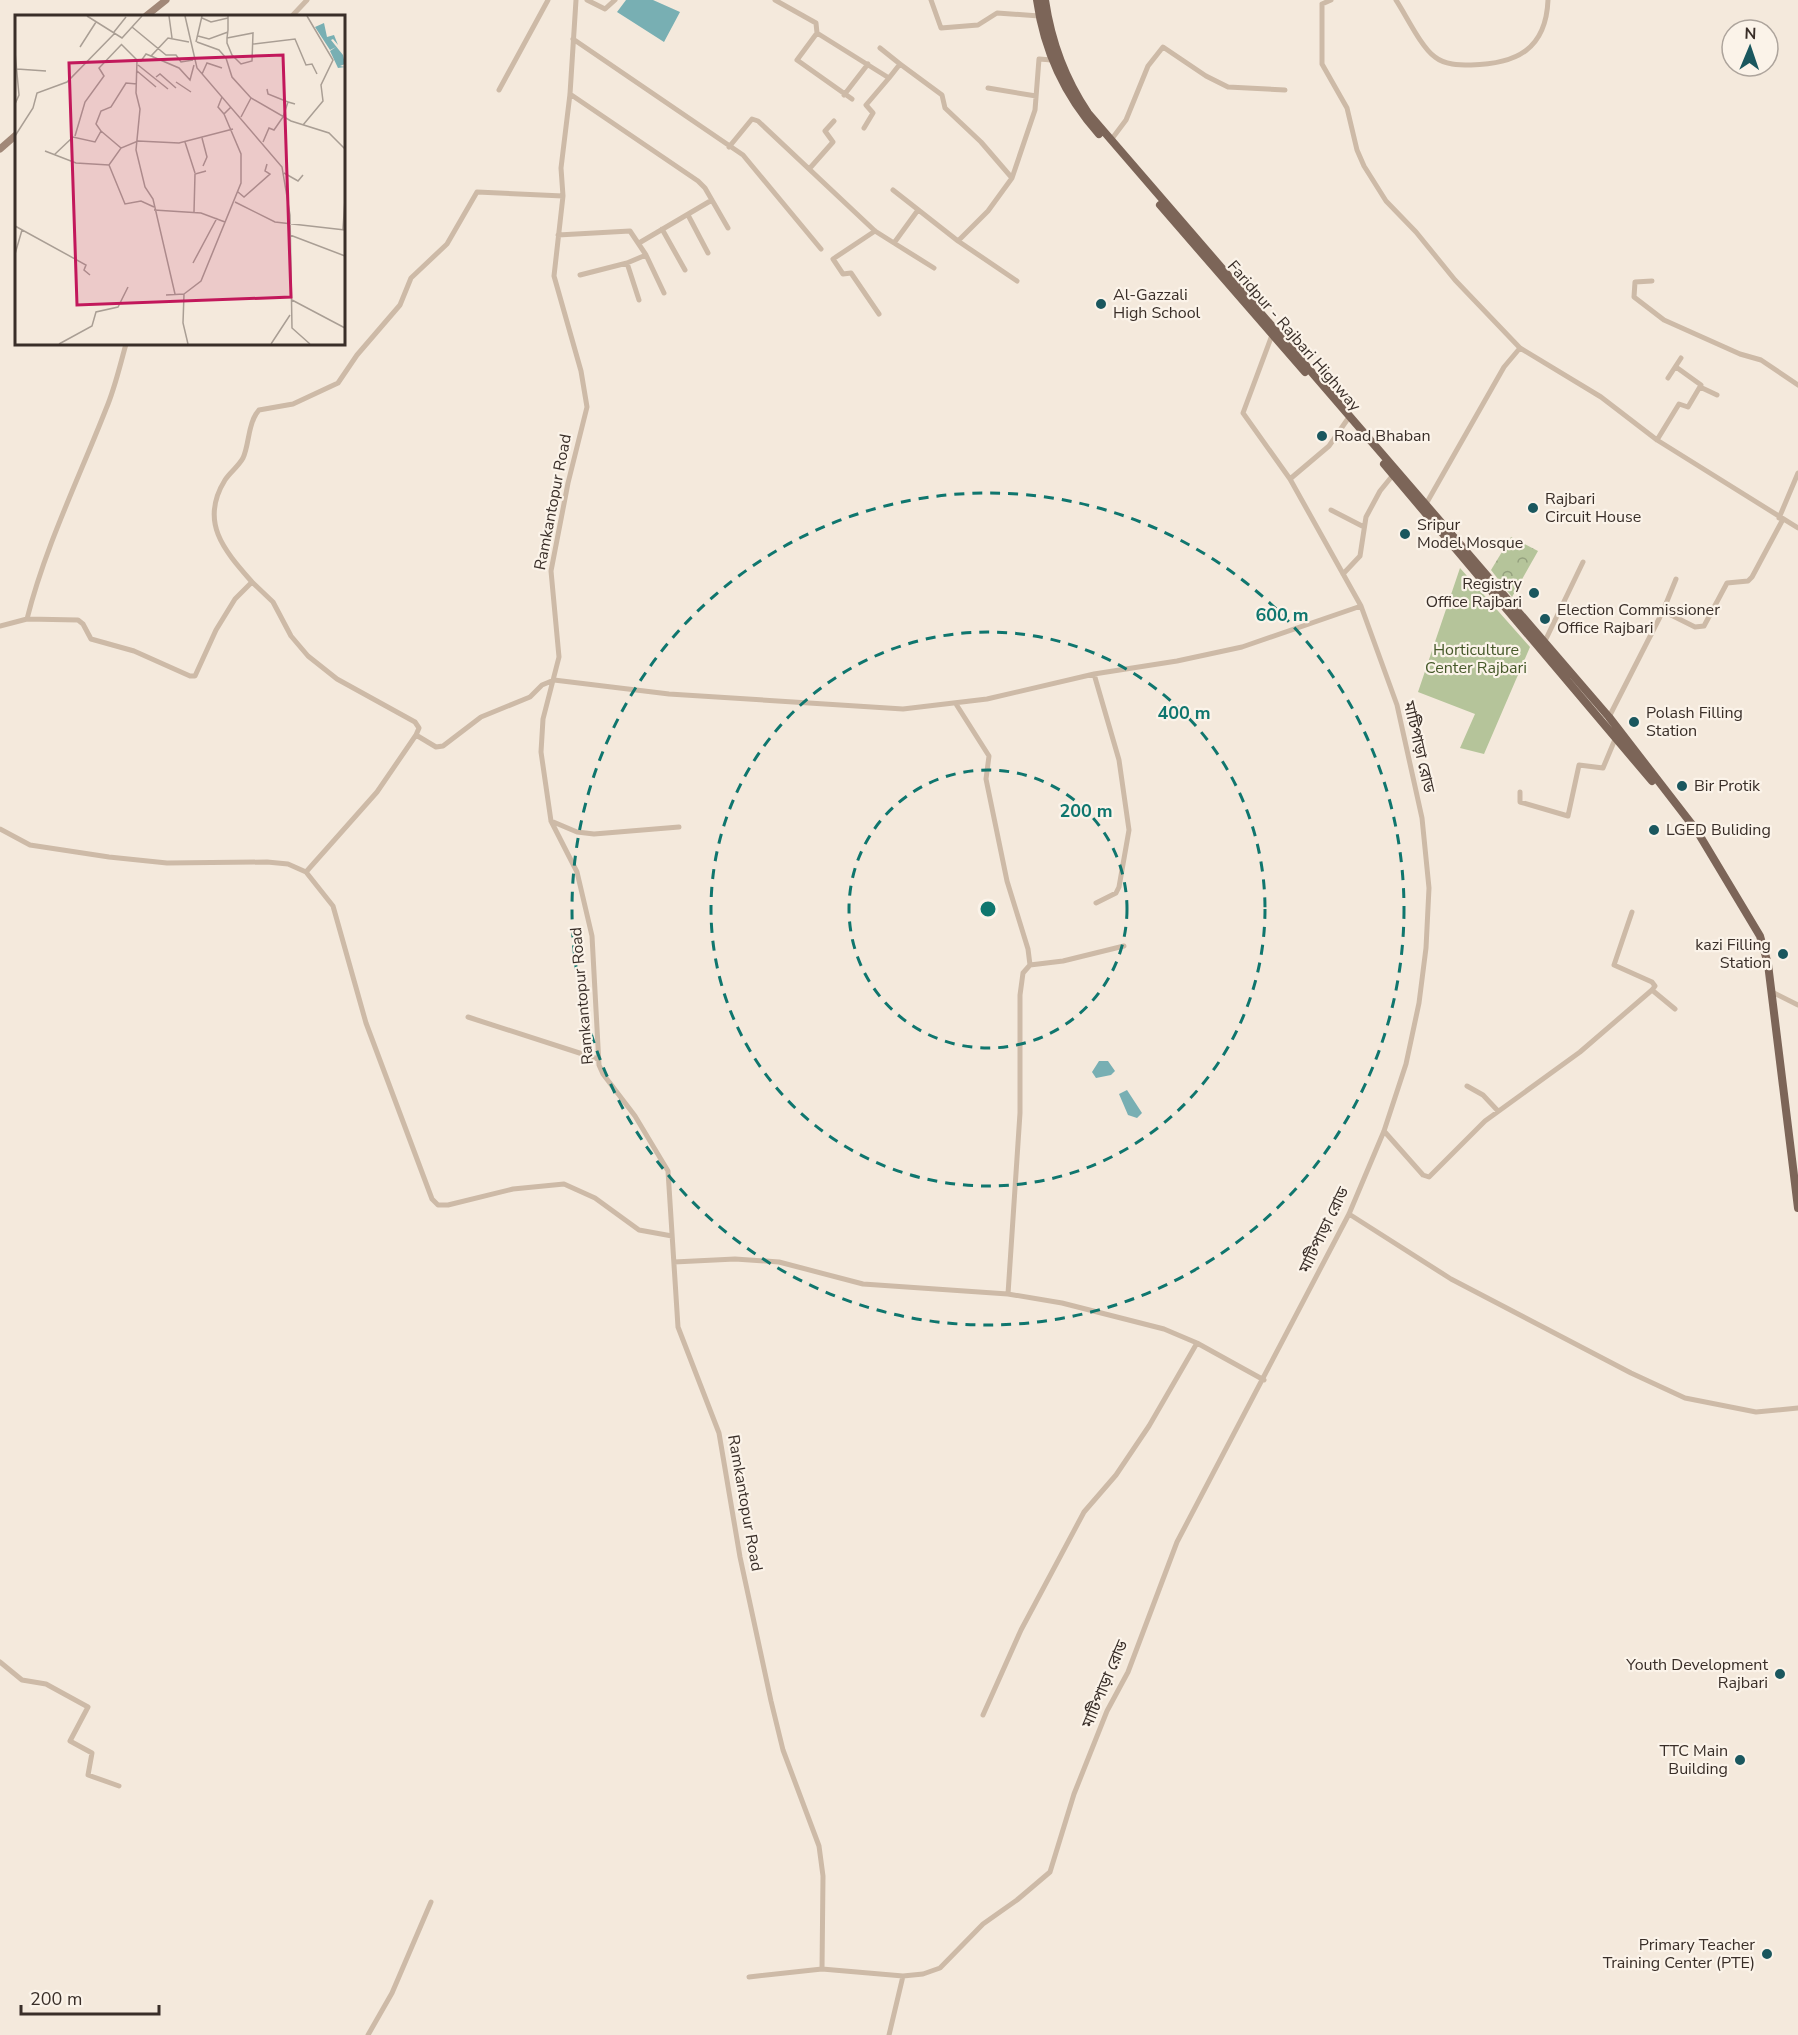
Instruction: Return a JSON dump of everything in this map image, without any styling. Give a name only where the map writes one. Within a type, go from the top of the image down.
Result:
[{"type":"main road","points":[[147,15],[166,0]]},
{"type":"main road","name":"Faridpur - Rajbari Highway","points":[[1037,0],[1039,16],[1052,60],[1079,112],[1606,719],[1616,738],[1700,839],[1730,882],[1760,936],[1768,964],[1798,1208]]},
{"type":"main road","name":"Faridpur - Rajbari Highway","points":[[1045,0],[1057,52],[1071,86],[1088,113],[1545,641],[1697,831],[1700,839]]},
{"type":"main road","points":[[0,149],[15,136]]},
{"type":"street","points":[[293,15],[308,0]]},
{"type":"street","points":[[499,90],[548,0]]},
{"type":"street","name":"Ramkantopur Road","points":[[576,0],[570,94],[561,168],[563,196],[554,256],[556,291],[581,371],[587,407],[568,483],[551,571],[559,657],[541,737],[551,821],[577,872],[592,936],[598,1059],[603,1074],[640,1124],[668,1171],[678,1327],[719,1433],[740,1557],[771,1701],[783,1750],[819,1846],[824,1876],[822,1970]]},
{"type":"street","points":[[587,0],[605,9],[615,0]]},
{"type":"street","points":[[775,0],[816,23],[817,33],[796,59],[852,99]]},
{"type":"street","points":[[931,0],[941,28],[978,26],[997,13],[1039,16]]},
{"type":"street","points":[[1314,0],[1322,4]]},
{"type":"street","points":[[1322,4],[1331,0]]},
{"type":"street","points":[[1396,0],[1434,57],[1446,63],[1460,65],[1506,61],[1523,53],[1545,28],[1548,0]]},
{"type":"street","points":[[1322,4],[1322,63],[1347,108],[1357,150],[1386,201],[1416,232],[1455,280],[1520,348],[1601,397],[1657,440],[1798,528]]},
{"type":"street","points":[[817,33],[889,78]]},
{"type":"street","points":[[573,39],[743,156],[821,249]]},
{"type":"street","points":[[1111,140],[1126,120],[1148,66],[1163,47],[1206,76],[1228,87],[1285,90]]},
{"type":"street","points":[[880,48],[942,96],[945,108],[981,142],[1012,178]]},
{"type":"street","points":[[958,241],[988,211],[1012,178],[1025,144],[1036,96],[1039,59],[1052,60]]},
{"type":"street","points":[[844,95],[868,64]]},
{"type":"street","points":[[864,128],[873,113],[866,105],[900,64]]},
{"type":"street","points":[[988,88],[1036,96]]},
{"type":"street","points":[[570,94],[698,181],[728,228]]},
{"type":"street","points":[[729,147],[754,119],[810,168],[875,231],[934,268]]},
{"type":"street","points":[[810,168],[833,142],[825,131],[834,121]]},
{"type":"street","points":[[893,190],[958,241],[1017,281]]},
{"type":"street","points":[[306,872],[377,792],[419,728],[415,722],[337,679],[308,656],[291,636],[273,602],[252,582],[224,547],[213,527],[217,497],[226,479],[243,457],[259,410],[292,404],[338,383],[357,355],[400,305],[411,278],[447,244],[477,192],[563,196]]},
{"type":"street","points":[[639,243],[712,200]]},
{"type":"street","points":[[894,243],[918,210]]},
{"type":"street","points":[[688,215],[708,253]]},
{"type":"street","points":[[662,229],[685,270]]},
{"type":"street","points":[[558,235],[626,230],[639,243],[664,293]]},
{"type":"street","points":[[875,231],[833,259],[843,274],[851,273],[879,314]]},
{"type":"street","points":[[580,275],[627,263],[646,255]]},
{"type":"street","points":[[627,263],[639,300]]},
{"type":"street","points":[[1652,281],[1635,282],[1634,297],[1664,320],[1734,352],[1761,360],[1798,385]]},
{"type":"street","name":"মাটিপাড়া রোড","points":[[749,1977],[822,1970],[903,1976],[923,1974],[939,1968],[983,1924],[1017,1900],[1050,1872],[1074,1794],[1107,1711],[1128,1672],[1177,1542],[1264,1380],[1349,1214],[1384,1131],[1406,1064],[1419,1003],[1426,948],[1429,888],[1422,818],[1397,705],[1361,606],[1290,478],[1243,413],[1272,335]]},
{"type":"street","points":[[27,619],[34,590],[82,464],[107,408],[126,345]]},
{"type":"street","points":[[1426,504],[1504,367],[1520,348]]},
{"type":"street","points":[[1668,378],[1681,358]]},
{"type":"street","points":[[1676,367],[1700,383],[1700,387],[1717,395]]},
{"type":"street","points":[[1657,440],[1679,404],[1688,407],[1700,387]]},
{"type":"street","points":[[1290,478],[1329,446],[1347,420]]},
{"type":"street","points":[[1663,611],[1695,627],[1704,626],[1727,583],[1750,579],[1781,519],[1798,473]]},
{"type":"street","points":[[1343,574],[1362,552],[1364,527],[1375,499],[1393,475]]},
{"type":"street","points":[[1331,510],[1364,527]]},
{"type":"street","points":[[1545,641],[1583,562]]},
{"type":"street","points":[[1606,719],[1663,611],[1676,579]]},
{"type":"street","points":[[0,626],[27,619],[78,620],[84,624],[91,639],[134,651],[190,676],[195,676],[220,622],[235,599],[252,582]]},
{"type":"street","points":[[416,735],[436,747],[443,746],[481,717],[530,697],[542,685],[554,680],[669,694],[855,707],[903,709],[956,704],[1094,674],[1178,661],[1242,647],[1361,606]]},
{"type":"street","points":[[1094,674],[1119,760],[1129,830],[1119,887],[1116,892],[1096,903]]},
{"type":"street","points":[[956,704],[989,756],[986,779],[1007,881],[1028,949],[1030,965]]},
{"type":"street","points":[[1520,792],[1520,802],[1568,816],[1578,768],[1581,764],[1603,768],[1616,738]]},
{"type":"street","points":[[551,821],[583,834],[679,827]]},
{"type":"street","points":[[0,829],[30,845],[110,857],[167,863],[267,862],[288,864],[306,872],[333,906],[366,1023],[432,1199],[438,1205],[448,1205],[513,1189],[564,1184],[595,1198],[639,1230],[672,1236]]},
{"type":"street","points":[[1384,1131],[1423,1175],[1429,1177],[1498,1111],[1580,1052],[1652,990],[1655,987],[1652,982],[1614,965],[1632,912]]},
{"type":"street","points":[[1008,1294],[1020,1113],[1020,995],[1023,973],[1030,965],[1063,961],[1124,946]]},
{"type":"street","points":[[1652,990],[1675,1009]]},
{"type":"street","points":[[1772,992],[1798,1005]]},
{"type":"street","points":[[468,1017],[598,1059]]},
{"type":"street","points":[[1467,1086],[1483,1095],[1498,1111]]},
{"type":"street","points":[[1349,1214],[1451,1279],[1630,1373],[1685,1398],[1756,1412],[1798,1408]]},
{"type":"street","points":[[674,1262],[735,1259],[779,1262],[863,1284],[1008,1294],[1120,1317],[1164,1329],[1197,1343],[1264,1380]]},
{"type":"street","points":[[983,1715],[1021,1630],[1084,1512],[1116,1475],[1149,1426],[1197,1343]]},
{"type":"street","points":[[0,1662],[22,1680],[46,1684],[88,1707],[70,1741],[92,1752],[88,1775],[119,1786]]},
{"type":"street","points":[[368,2035],[385,2008],[431,1902]]},
{"type":"street","points":[[889,2035],[903,1976]]},
{"type":"green space","points":[[1511,537],[1538,551],[1512,597],[1491,570]]},
{"type":"green space","name":"Horticulture Center Rajbari","points":[[1460,568],[1530,647],[1484,754],[1460,748],[1475,714],[1418,692]]},
{"type":"water","points":[[626,0],[653,0],[680,12],[664,42],[617,12]]},
{"type":"water","points":[[1099,1061],[1108,1061],[1115,1071],[1111,1075],[1096,1078],[1092,1072]]},
{"type":"water","points":[[1127,1090],[1142,1113],[1137,1118],[1128,1115],[1119,1094]]},
{"type":"place","name":"Al-Gazzali High School","points":[[1101,304]]},
{"type":"place","name":"Road Bhaban","points":[[1322,436]]},
{"type":"place","name":"Rajbari Circuit House","points":[[1533,508]]},
{"type":"place","name":"Sripur Model Mosque","points":[[1405,534]]},
{"type":"place","name":"Registry Office Rajbari","points":[[1534,593]]},
{"type":"place","name":"Election Commissioner Office Rajbari","points":[[1545,619]]},
{"type":"place","name":"Polash Filling Station","points":[[1634,722]]},
{"type":"place","name":"Bir Protik","points":[[1682,786]]},
{"type":"place","name":"LGED Buliding","points":[[1654,830]]},
{"type":"place","name":"kazi Filling Station","points":[[1783,954]]},
{"type":"place","name":"Youth Development Rajbari","points":[[1780,1674]]},
{"type":"place","name":"TTC Main Building","points":[[1740,1760]]},
{"type":"place","name":"Primary Teacher Training Center (PTE)","points":[[1767,1954]]}]
